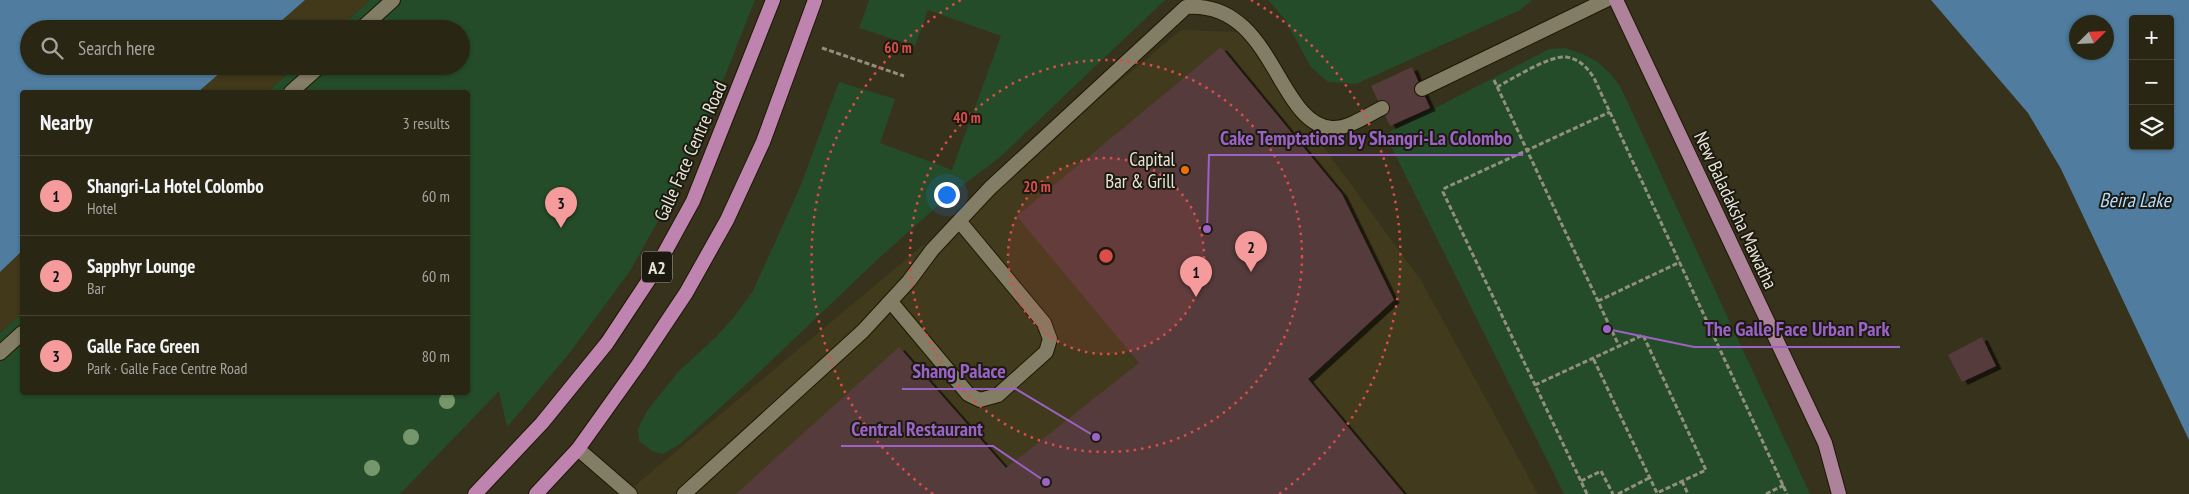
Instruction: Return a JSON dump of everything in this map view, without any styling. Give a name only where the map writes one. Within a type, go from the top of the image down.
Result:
[{"type":"highway","name":"Galle Face Centre Road","points":[[474,494],[542,423],[607,343],[654,272],[693,201],[773,0]]},
{"type":"highway","name":"A2","points":[[536,494],[578,449],[643,357],[686,293],[728,220],[763,142],[815,0]]},
{"type":"main road","name":"New Baladaksha Mawatha","points":[[1616,0],[1825,444],[1839,494]]},
{"type":"street","points":[[371,20],[393,0]]},
{"type":"street","points":[[1422,89],[1606,0]]},
{"type":"street","points":[[684,494],[863,331],[909,281],[932,250],[990,188],[1186,7],[1201,1],[1235,7],[1251,21],[1303,108],[1319,126],[1334,128],[1350,124],[1382,108]]},
{"type":"street","points":[[293,90],[310,75]]},
{"type":"street","points":[[891,302],[968,394],[980,400],[998,395],[1046,352],[1050,339],[1044,323],[960,222]]},
{"type":"street","points":[[0,353],[20,335]]},
{"type":"street","points":[[578,449],[630,494]]},
{"type":"path","points":[[844,56],[904,76]]},
{"type":"path","points":[[1497,87],[1549,61],[1564,57],[1576,60],[1586,66],[1594,78],[1610,112],[1787,494]]},
{"type":"path","points":[[1485,59],[1526,152],[1619,346]]},
{"type":"path","points":[[1587,494],[1443,192],[1445,188],[1610,112]]},
{"type":"path","points":[[1598,301],[1680,262]]},
{"type":"path","points":[[1535,385],[1593,358],[1643,335],[1706,470],[1657,493],[1593,358]]},
{"type":"path","points":[[1581,480],[1601,471],[1613,494]]},
{"type":"path","points":[[1618,494],[1649,478]]},
{"type":"path","points":[[1682,481],[1688,494]]},
{"type":"path","points":[[1766,494],[1784,485]]},
{"type":"shaded area","points":[[1181,30],[1240,32],[1422,282],[1538,494],[625,494]]},
{"type":"green space","points":[[370,0],[755,0],[719,91],[678,185],[630,271],[568,355],[507,427],[499,391],[400,494],[0,494],[0,333],[20,315],[20,395],[470,395],[470,90],[269,90],[286,75],[470,75],[470,20],[348,20]]},
{"type":"green space","points":[[869,0],[1165,0],[999,158],[951,194],[879,258],[754,377],[680,444],[663,454],[652,451],[639,441],[638,429],[647,411],[678,372],[716,337],[734,317],[753,291],[800,187],[839,82],[895,99],[880,143],[952,170],[1001,36],[928,10],[915,46],[859,28]]},
{"type":"green space","points":[[1268,0],[1532,0],[1520,10],[1356,84],[1328,82],[1311,67],[1284,18]]},
{"type":"green space","points":[[1565,48],[1596,61],[1608,71],[1620,86],[1810,494],[1564,494],[1385,134],[1549,49]]},
{"type":"sand","points":[[305,0],[370,0],[348,20],[282,20]]},
{"type":"sand","points":[[218,75],[286,75],[269,90],[200,90]]},
{"type":"sand","points":[[20,253],[20,315],[0,333],[0,272]]},
{"type":"water","points":[[0,0],[305,0],[282,20],[20,20],[20,75],[218,75],[200,90],[20,90],[20,253],[0,272]]},
{"type":"water","name":"Beira Lake","points":[[1931,0],[2189,0],[2189,440],[2061,169],[2028,113]]},
{"type":"building","points":[[1221,47],[1342,194],[1394,300],[1308,379],[1404,494],[736,494],[899,347],[1006,468],[1139,363],[1017,216]]},
{"type":"building","points":[[1412,67],[1430,108],[1390,126],[1371,86]]},
{"type":"building","points":[[1982,337],[1996,366],[1962,382],[1948,355]]},
{"type":"place","name":"Capital Bar & Grill","points":[[1185,170]]},
{"type":"place","name":"Galle Face Green","points":[[561,228]]},
{"type":"place","name":"Cake Temptations by Shangri-La Colombo","points":[[1207,229]]},
{"type":"place","name":"Sapphyr Lounge","points":[[1251,272]]},
{"type":"place","name":"Shangri-La Hotel Colombo","points":[[1196,297]]},
{"type":"place","name":"The Galle Face Urban Park","points":[[1607,329]]},
{"type":"place","name":"Shang Palace","points":[[1096,437]]},
{"type":"place","name":"Central Restaurant","points":[[1046,482]]}]
